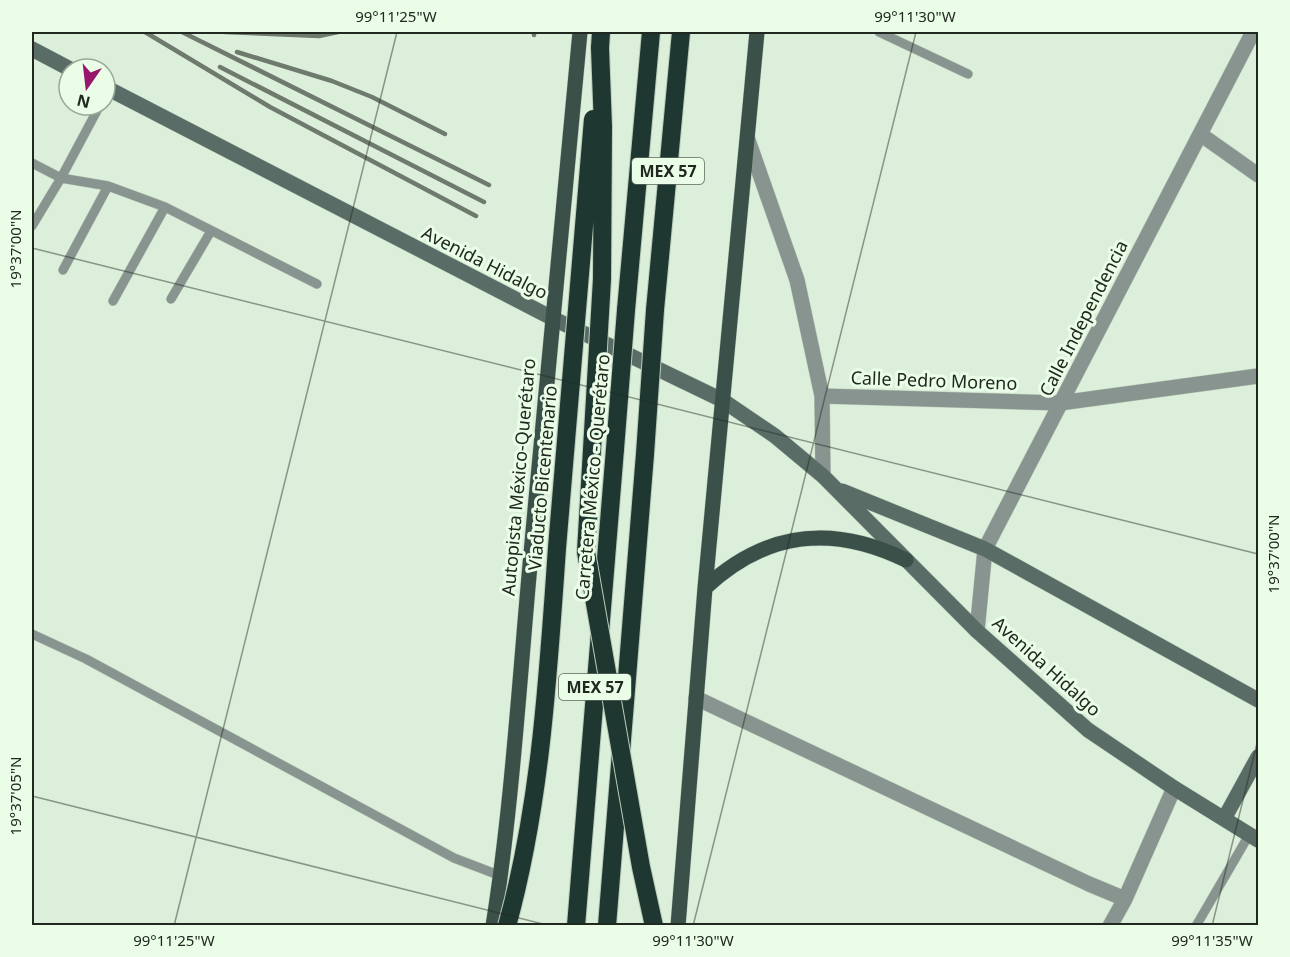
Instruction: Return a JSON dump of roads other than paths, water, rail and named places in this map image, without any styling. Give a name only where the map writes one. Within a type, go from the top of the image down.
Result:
[{"type":"highway","name":"Carretera México - Querétaro","points":[[576,926],[651,32]]},
{"type":"highway","name":"MEX 57","points":[[607,926],[655,310],[681,32]]},
{"type":"highway","name":"Viaducto Bicentenario","points":[[507,926],[528,838],[537,775],[600,40]]},
{"type":"highway","points":[[600,40],[603,127],[602,279],[586,552],[641,867],[650,898],[654,926]]},
{"type":"main road","name":"Autopista México-Querétaro","points":[[493,926],[501,876],[580,32]]},
{"type":"main road","points":[[678,926],[705,588],[757,32]]},
{"type":"main road","points":[[32,49],[57,62]]},
{"type":"main road","name":"Avenida Hidalgo","points":[[117,97],[552,318],[722,400],[775,436],[823,476],[977,631],[1088,730],[1174,788],[1254,837]]},
{"type":"main road","name":"Avenida Hidalgo","points":[[836,488],[985,549],[1258,700]]},
{"type":"main road","points":[[705,588],[721,573],[757,551],[798,540],[843,538],[875,546],[906,560]]},
{"type":"main road","points":[[1224,819],[1258,757]]},
{"type":"main road","points":[[673,926],[680,898]]},
{"type":"street","name":"Calle Independencia","points":[[977,631],[985,549],[1254,32]]},
{"type":"street","points":[[1200,134],[1258,175]]},
{"type":"street","points":[[748,140],[797,280],[822,396],[823,476]]},
{"type":"street","name":"Calle Pedro Moreno","points":[[822,396],[1060,403],[1258,375]]},
{"type":"street","points":[[696,698],[1089,884],[1125,898]]},
{"type":"street","points":[[1110,926],[1125,898],[1174,788]]},
{"type":"lane","points":[[879,32],[968,74]]},
{"type":"lane","points":[[32,226],[94,117]]},
{"type":"lane","points":[[32,163],[61,178],[108,186],[165,207],[317,284]]},
{"type":"lane","points":[[63,270],[108,186]]},
{"type":"lane","points":[[114,301],[165,207]]},
{"type":"lane","points":[[171,299],[211,231]]},
{"type":"lane","points":[[32,634],[86,659],[454,858],[501,876]]},
{"type":"lane","points":[[1196,926],[1254,837]]},
{"type":"railway","points":[[145,32],[270,107],[476,216]]},
{"type":"railway","points":[[182,32],[489,185]]},
{"type":"railway","points":[[225,32],[319,36],[338,32]]},
{"type":"railway","points":[[237,52],[332,81],[372,97],[445,134]]},
{"type":"railway","points":[[220,67],[484,202]]}]
